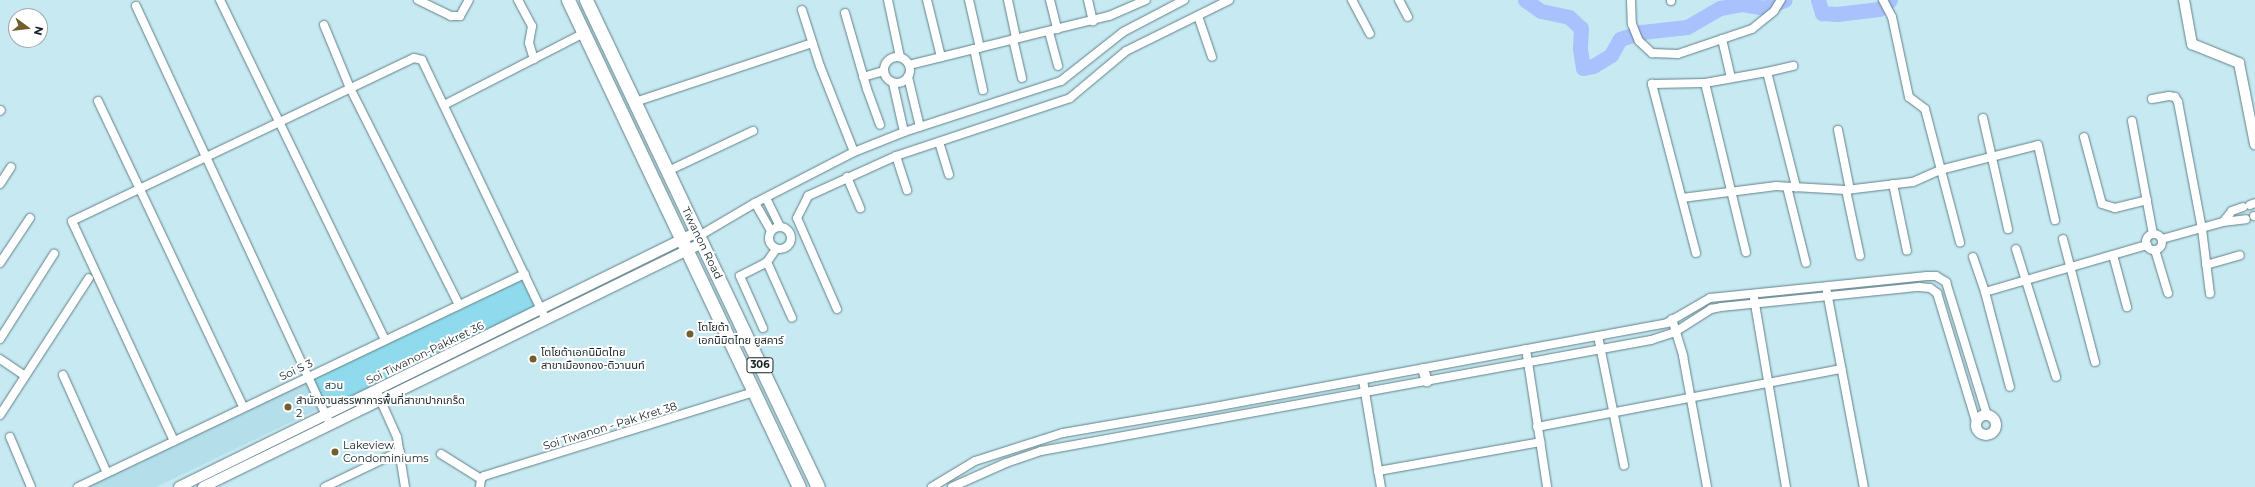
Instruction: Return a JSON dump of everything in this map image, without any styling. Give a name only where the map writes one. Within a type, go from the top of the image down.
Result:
[{"type":"main road","name":"Tiwanon Road","points":[[568,0],[800,487]]},
{"type":"main road","name":"Tiwanon Road","points":[[586,0],[818,487]]},
{"type":"street","points":[[220,0],[385,340]]},
{"type":"street","points":[[418,0],[451,16],[460,16],[469,0]]},
{"type":"street","points":[[518,0],[532,26],[528,43],[534,59]]},
{"type":"street","points":[[888,0],[900,57],[909,65]]},
{"type":"street","points":[[927,0],[941,57]]},
{"type":"street","points":[[969,0],[983,90]]},
{"type":"street","points":[[1008,0],[1022,78]]},
{"type":"street","points":[[1050,0],[1058,66]]},
{"type":"street","points":[[1088,0],[1093,21]]},
{"type":"street","points":[[909,65],[1093,21],[1130,3],[1146,0]]},
{"type":"street","points":[[684,245],[755,203],[854,152],[904,132],[1061,81],[1123,32],[1184,0]]},
{"type":"street","points":[[755,203],[771,231],[769,241],[776,249],[783,250],[789,246],[791,239],[790,232],[808,196],[896,156],[1070,98],[1126,51],[1228,0]]},
{"type":"street","points":[[1352,0],[1370,34]]},
{"type":"street","points":[[1399,0],[1408,17]]},
{"type":"street","points":[[1631,0],[1632,24],[1639,41],[1652,53],[1678,54],[1752,29],[1774,11],[1781,0]]},
{"type":"street","points":[[1883,0],[1889,12],[1909,97],[1925,109],[1960,242]]},
{"type":"street","points":[[2184,0],[2192,44],[2239,63],[2255,144]]},
{"type":"street","points":[[136,6],[328,419]]},
{"type":"street","points":[[802,10],[812,43],[854,152]]},
{"type":"street","points":[[845,13],[863,78],[880,125]]},
{"type":"street","points":[[1198,16],[1212,57]]},
{"type":"street","points":[[324,26],[350,88],[460,304]]},
{"type":"street","points":[[444,105],[584,33]]},
{"type":"street","points":[[1722,39],[1731,78]]},
{"type":"street","points":[[635,102],[812,43]]},
{"type":"street","points":[[900,57],[888,60],[884,71],[887,79],[894,83],[902,83],[908,78]]},
{"type":"street","points":[[174,441],[72,221],[414,58],[422,60],[544,315]]},
{"type":"street","points":[[909,65],[908,78],[920,127]]},
{"type":"street","points":[[1696,253],[1652,84],[1705,82],[1768,72],[1793,66]]},
{"type":"street","points":[[863,78],[884,71]]},
{"type":"street","points":[[1768,72],[1796,187]]},
{"type":"street","points":[[1705,82],[1746,252]]},
{"type":"street","points":[[894,83],[904,132]]},
{"type":"street","points":[[2152,99],[2169,96],[2175,97],[2178,102],[2202,229],[2210,294]]},
{"type":"street","points":[[98,101],[243,407]]},
{"type":"street","points":[[1983,118],[2008,229]]},
{"type":"street","points":[[2132,121],[2153,234]]},
{"type":"street","points":[[1838,130],[1860,256]]},
{"type":"street","points":[[668,171],[753,131]]},
{"type":"street","points":[[2084,137],[2102,204],[2115,208],[2147,200]]},
{"type":"street","points":[[939,142],[949,174]]},
{"type":"street","points":[[1682,198],[1787,187],[1848,190],[1913,182],[1940,170],[2038,146],[2055,220]]},
{"type":"street","points":[[896,156],[907,190]]},
{"type":"street","points":[[0,184],[11,167]]},
{"type":"street","points":[[847,177],[860,208]]},
{"type":"street","points":[[1893,184],[1907,251]]},
{"type":"street","points":[[1787,187],[1806,263]]},
{"type":"street","points":[[766,198],[780,227],[790,232]]},
{"type":"street","points":[[2223,222],[2232,211],[2249,205]]},
{"type":"street","points":[[0,263],[30,218]]},
{"type":"street","points":[[797,218],[837,309]]},
{"type":"street","points":[[2153,234],[2162,239],[2223,222],[2246,218]]},
{"type":"street","points":[[771,231],[780,227]]},
{"type":"street","points":[[2147,245],[2147,238],[2153,234]]},
{"type":"street","points":[[2063,239],[2095,362]]},
{"type":"street","points":[[2155,250],[2161,246],[2162,239]]},
{"type":"street","name":"Soi Tiwanon-Pakkret 36","points":[[544,315],[598,282],[684,245]]},
{"type":"street","name":"Soi Tiwanon-Pakkret 36","points":[[179,487],[328,419],[544,315],[602,293],[684,245]]},
{"type":"street","points":[[1985,292],[2025,282],[2070,266],[2147,245],[2155,250],[2168,294]]},
{"type":"street","points":[[763,328],[740,276],[768,262],[776,249]]},
{"type":"street","points":[[2016,249],[2025,282],[2056,377]]},
{"type":"street","points":[[0,339],[54,254]]},
{"type":"street","points":[[2113,254],[2127,307]]},
{"type":"street","points":[[2206,265],[2240,254]]},
{"type":"street","points":[[1973,257],[1985,292],[2010,386]]},
{"type":"street","points":[[768,262],[792,318]]},
{"type":"street","name":"Soi S 3","points":[[78,487],[243,407],[525,274]]},
{"type":"street","points":[[932,487],[975,461],[1063,433],[1363,380],[1526,348],[1666,323],[1702,300],[1927,276],[1941,278],[1949,290],[1987,415]]},
{"type":"street","points":[[0,415],[89,278]]},
{"type":"street","points":[[598,282],[602,293]]},
{"type":"street","points":[[1826,287],[1864,487]]},
{"type":"street","points":[[952,487],[1006,463],[1041,451],[1651,340],[1677,331],[1711,309],[1754,303],[1829,297],[1919,287],[1930,288],[1937,293],[1976,421],[1977,431],[1982,435],[1989,435],[1994,431],[1996,424],[1993,418],[1987,415],[1981,416],[1976,421]]},
{"type":"street","points":[[1753,294],[1786,487]]},
{"type":"street","points":[[1672,320],[1677,331],[1707,487]]},
{"type":"street","points":[[1598,336],[1624,465]]},
{"type":"street","points":[[1526,348],[1547,487]]},
{"type":"street","points":[[0,359],[25,376]]},
{"type":"street","points":[[1423,369],[1427,381]]},
{"type":"street","points":[[1537,427],[1612,411],[1690,400],[1769,385],[1842,369]]},
{"type":"street","points":[[63,375],[107,473]]},
{"type":"street","points":[[1363,380],[1381,487]]},
{"type":"street","name":"Soi Tiwanon - Pak Kret 38","points":[[480,483],[754,392]]},
{"type":"street","points":[[378,395],[397,437],[405,487]]},
{"type":"street","name":"Soi Tiwanon-Pakkret 36","points":[[203,487],[328,419]]},
{"type":"street","points":[[10,438],[31,487]]},
{"type":"street","points":[[1378,472],[1540,442]]},
{"type":"street","points":[[331,486],[400,451]]},
{"type":"street","points":[[442,454],[480,483]]},
{"type":"shaded area","points":[[523,279],[535,305],[156,487],[87,487]]},
{"type":"green space","name":"สวน","points":[[525,274],[539,306],[325,410],[309,376]]},
{"type":"waterway","points":[[1525,0],[1541,11],[1569,17],[1581,28],[1580,49],[1583,68],[1593,66],[1611,55],[1620,39],[1642,32],[1687,27],[1720,8],[1742,4],[1764,8],[1785,0]]},
{"type":"waterway","points":[[1818,0],[1822,13],[1837,14],[1879,9],[1890,0]]},
{"type":"place","name":"โตโยต้า เอกนิมิตไทย ยูสคาร์","points":[[690,334]]},
{"type":"place","name":"โตโยต้าเอกนิมิตไทย สาขาเมืองทอง-ติวานนท์","points":[[533,359]]},
{"type":"place","name":"สำนักงานสรรพาการพื้นที่สาขาปากเกร็ด 2","points":[[288,407]]},
{"type":"place","name":"Lakeview Condominiums","points":[[335,452]]}]
